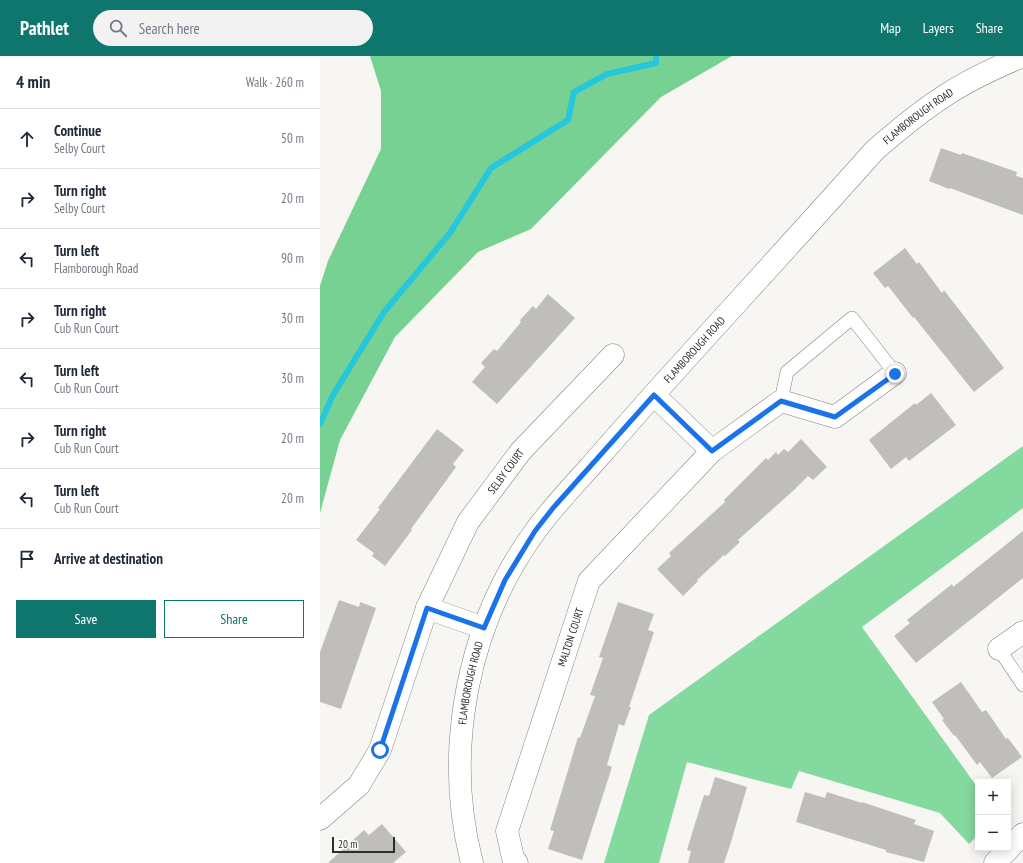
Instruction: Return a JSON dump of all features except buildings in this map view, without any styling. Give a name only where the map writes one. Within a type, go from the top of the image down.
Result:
[{"type":"street","name":"FLAMBOROUGH ROAD","points":[[472,863],[468,850],[460,798],[460,741],[467,688],[484,628],[505,580],[535,531],[553,508],[654,395],[876,150],[910,120],[947,94],[986,72],[1023,56]]},
{"type":"street","name":"SELBY COURT","points":[[320,819],[360,784],[380,750],[427,608],[468,522],[522,451],[613,354]]},
{"type":"street","points":[[781,401],[835,417],[895,374]]},
{"type":"street","points":[[654,395],[712,451]]},
{"type":"street","name":"MALTON COURT","points":[[517,863],[513,858],[508,831],[589,581],[712,451],[781,401]]},
{"type":"street","points":[[427,608],[484,628]]},
{"type":"street","points":[[998,649],[1023,632]]},
{"type":"street","points":[[995,863],[1023,834]]},
{"type":"lane","points":[[781,401],[787,372],[852,318],[895,374]]},
{"type":"lane","points":[[998,649],[1023,685]]},
{"type":"green space","points":[[370,56],[732,56],[661,97],[531,229],[478,252],[395,337],[340,440],[320,513],[320,286],[328,261],[381,149],[381,91]]},
{"type":"green space","points":[[1023,446],[1023,508],[862,627],[975,784],[975,838],[969,844],[940,813],[799,771],[791,789],[687,762],[659,863],[604,863],[649,715]]},
{"type":"waterway","points":[[320,424],[333,395],[384,312],[450,233],[491,168],[568,120],[574,92],[607,74],[656,63],[656,56]]},
{"type":"route","points":[[380,750],[427,608],[484,628],[505,580],[518,556],[535,531],[553,508],[654,395],[712,451],[781,401],[835,417],[895,374]]}]
